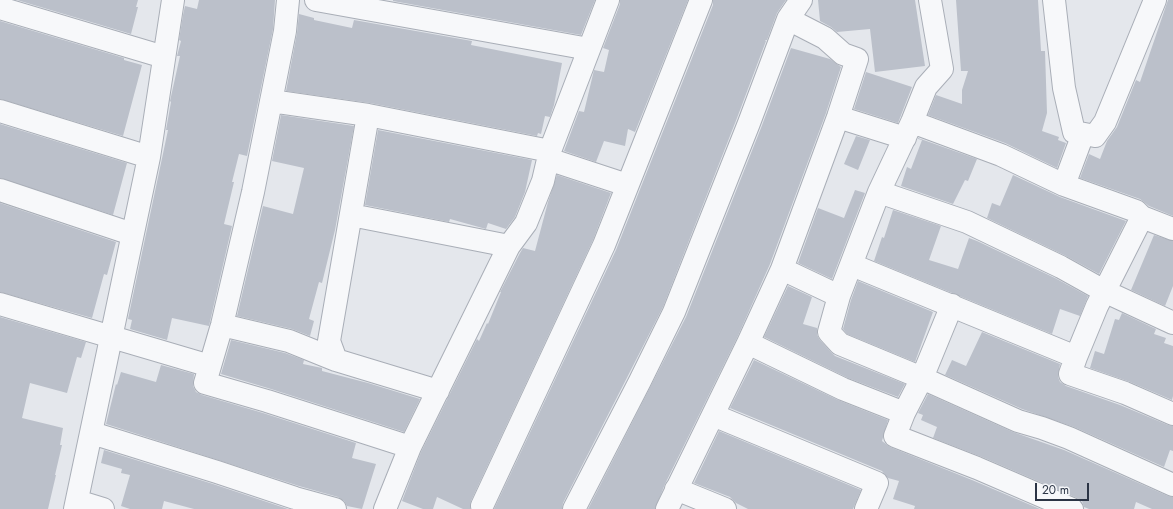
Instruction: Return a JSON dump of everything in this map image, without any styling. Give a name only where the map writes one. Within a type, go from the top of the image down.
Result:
[{"type":"street","points":[[102,509],[76,505],[149,157],[173,0]]},
{"type":"street","points":[[288,0],[285,31],[251,200],[222,325],[206,383],[410,447]]},
{"type":"street","points":[[316,0],[589,49]]},
{"type":"street","points":[[385,509],[410,447],[509,246],[526,223],[543,181],[549,155],[608,0]]},
{"type":"street","points":[[482,506],[604,245],[701,0]]},
{"type":"street","points":[[574,509],[640,382],[674,312],[788,19],[800,0]]},
{"type":"street","points":[[930,0],[942,69],[926,87],[909,130],[879,192],[839,296],[829,332],[840,344],[922,378],[1018,422],[1042,428],[1069,438],[1173,485]]},
{"type":"street","points":[[1054,0],[1064,88],[1074,132],[1095,136],[1105,122],[1155,0]]},
{"type":"street","points":[[0,8],[164,57]]},
{"type":"street","points":[[667,509],[748,343],[782,269],[838,117],[857,59],[843,54],[825,38],[788,19]]},
{"type":"street","points":[[271,101],[368,115],[549,155],[627,185]]},
{"type":"street","points":[[0,111],[149,157]]},
{"type":"street","points":[[336,360],[328,341],[368,115]]},
{"type":"street","points":[[838,117],[909,130],[1000,155],[1064,185],[1136,211],[1142,217],[1173,229]]},
{"type":"street","points":[[1064,185],[1083,134]]},
{"type":"street","points":[[0,190],[132,234]]},
{"type":"street","points":[[879,192],[967,222],[1061,267],[1104,291],[1173,323]]},
{"type":"street","points":[[351,215],[509,246]]},
{"type":"street","points":[[1142,217],[1104,291],[1076,356],[1070,374],[1125,393],[1173,414]]},
{"type":"street","points":[[852,264],[1076,356]]},
{"type":"street","points":[[782,269],[839,296]]},
{"type":"street","points":[[0,304],[210,366]]},
{"type":"street","points":[[952,305],[922,378],[904,413],[896,436],[977,468],[1072,509]]},
{"type":"street","points":[[222,325],[289,341],[336,360],[438,391]]},
{"type":"street","points":[[748,343],[843,389],[904,413]]},
{"type":"street","points":[[713,415],[877,483],[874,507]]},
{"type":"street","points":[[92,433],[295,498],[335,509]]},
{"type":"street","points":[[676,489],[724,509]]},
{"type":"building","points":[[17,0],[138,0],[136,7],[138,7],[131,34]]},
{"type":"building","points":[[199,0],[275,0],[273,29],[247,156],[239,154],[232,182],[234,182],[224,224],[232,226],[209,326],[172,318],[167,340],[130,329],[132,320],[128,319],[168,130],[166,130],[170,101],[180,56],[177,56],[181,41],[179,40],[185,6],[197,9]]},
{"type":"building","points":[[393,0],[595,0],[581,35]]},
{"type":"building","points":[[620,0],[688,0],[635,132],[628,129],[625,146],[604,141],[596,162],[564,151],[579,111],[584,112],[594,70],[604,72],[609,50],[603,48],[620,4]]},
{"type":"building","points":[[713,0],[786,0],[777,13],[767,40],[765,40],[766,41],[737,118],[663,307],[563,503],[562,509],[494,509],[616,250],[713,5]]},
{"type":"building","points":[[818,0],[915,0],[925,66],[875,72],[870,29],[837,32],[820,21]]},
{"type":"building","points":[[956,0],[1038,0],[1041,51],[1045,51],[1047,113],[1042,131],[1059,137],[1058,140],[1066,143],[1057,168],[1005,143],[928,115],[936,95],[962,104],[962,90],[968,71],[961,71]]},
{"type":"building","points":[[1168,0],[1173,0],[1173,216],[1149,206],[1140,199],[1080,178],[1089,154],[1100,159],[1107,141],[1117,127],[1136,80],[1140,82]]},
{"type":"building","points":[[299,14],[314,18],[314,20],[352,28],[354,20],[472,41],[471,45],[562,63],[554,105],[550,117],[545,116],[541,134],[538,133],[537,136],[370,103],[286,91]]},
{"type":"building","points":[[0,21],[124,58],[124,60],[142,65],[123,136],[0,99]]},
{"type":"building","points":[[791,48],[830,59],[841,67],[826,113],[770,264],[737,338],[665,484],[655,509],[588,509],[686,317]]},
{"type":"building","points":[[866,72],[912,87],[898,123],[854,109]]},
{"type":"building","points":[[281,115],[354,126],[335,230],[322,283],[319,282],[309,319],[314,321],[310,336],[292,329],[237,316],[263,206],[293,214],[304,168],[272,161]]},
{"type":"building","points":[[0,124],[127,163],[113,215],[0,178]]},
{"type":"building","points":[[378,130],[532,160],[525,192],[515,217],[506,229],[488,223],[486,229],[450,219],[449,222],[365,205]]},
{"type":"building","points":[[856,136],[870,140],[858,170],[844,164]]},
{"type":"building","points":[[918,138],[977,159],[968,181],[965,180],[953,204],[901,186],[907,167],[911,169],[922,140]]},
{"type":"building","points":[[557,175],[611,193],[593,240],[471,501],[470,509],[463,509],[437,497],[433,509],[423,509],[402,501],[421,452],[477,339],[479,341],[487,323],[488,324],[500,292],[520,253],[523,248],[535,251]]},
{"type":"building","points":[[1013,175],[1060,197],[1126,221],[1099,274],[1066,256],[987,218],[992,203],[1000,206]]},
{"type":"building","points":[[855,190],[865,193],[832,279],[798,263],[818,208],[844,218]]},
{"type":"building","points":[[0,203],[116,242],[107,275],[104,274],[92,318],[0,292]]},
{"type":"building","points":[[893,210],[941,226],[929,260],[958,269],[969,238],[1055,278],[1088,296],[1080,316],[1060,309],[1052,334],[874,261],[882,237],[884,238]]},
{"type":"building","points":[[1154,235],[1173,241],[1173,286],[1165,306],[1131,290]]},
{"type":"building","points":[[858,281],[933,312],[915,362],[847,334],[843,329]]},
{"type":"building","points":[[788,286],[812,297],[803,324],[817,328],[817,335],[820,340],[835,356],[905,384],[898,397],[848,378],[764,337]]},
{"type":"building","points":[[1122,313],[1156,329],[1154,334],[1166,338],[1164,343],[1173,346],[1172,400],[1130,382],[1090,368],[1095,351],[1104,354],[1115,319],[1119,320]]},
{"type":"building","points":[[0,317],[86,342],[81,358],[77,357],[67,393],[30,383],[22,418],[63,428],[60,445],[62,445],[48,509],[0,509]]},
{"type":"building","points":[[982,332],[1060,364],[1058,377],[1060,382],[1066,386],[1173,426],[1173,451],[1170,450],[1164,467],[1074,427],[1022,409],[945,375],[952,360],[966,366]]},
{"type":"building","points":[[231,340],[285,353],[304,360],[303,364],[322,368],[322,371],[420,399],[404,432],[221,374]]},
{"type":"building","points":[[754,360],[838,400],[888,420],[882,441],[890,447],[1040,509],[914,509],[915,506],[893,499],[899,481],[888,478],[882,471],[730,408]]},
{"type":"building","points":[[161,365],[194,374],[193,386],[196,392],[202,395],[356,443],[352,458],[376,464],[362,509],[347,506],[344,501],[338,497],[299,486],[106,424],[116,384],[117,385],[121,372],[156,382]]},
{"type":"building","points":[[928,394],[1013,432],[1064,450],[1173,497],[1173,509],[1152,509],[1136,502],[1134,509],[1089,509],[1084,507],[1082,501],[1077,498],[982,457],[933,438],[937,427],[921,420],[923,415],[918,413]]},
{"type":"building","points":[[719,431],[861,490],[853,509],[748,509],[736,503],[730,497],[694,483]]},
{"type":"building","points":[[104,450],[288,509],[194,509],[164,501],[162,509],[130,509],[121,506],[130,475],[121,473],[122,469],[101,463]]}]
